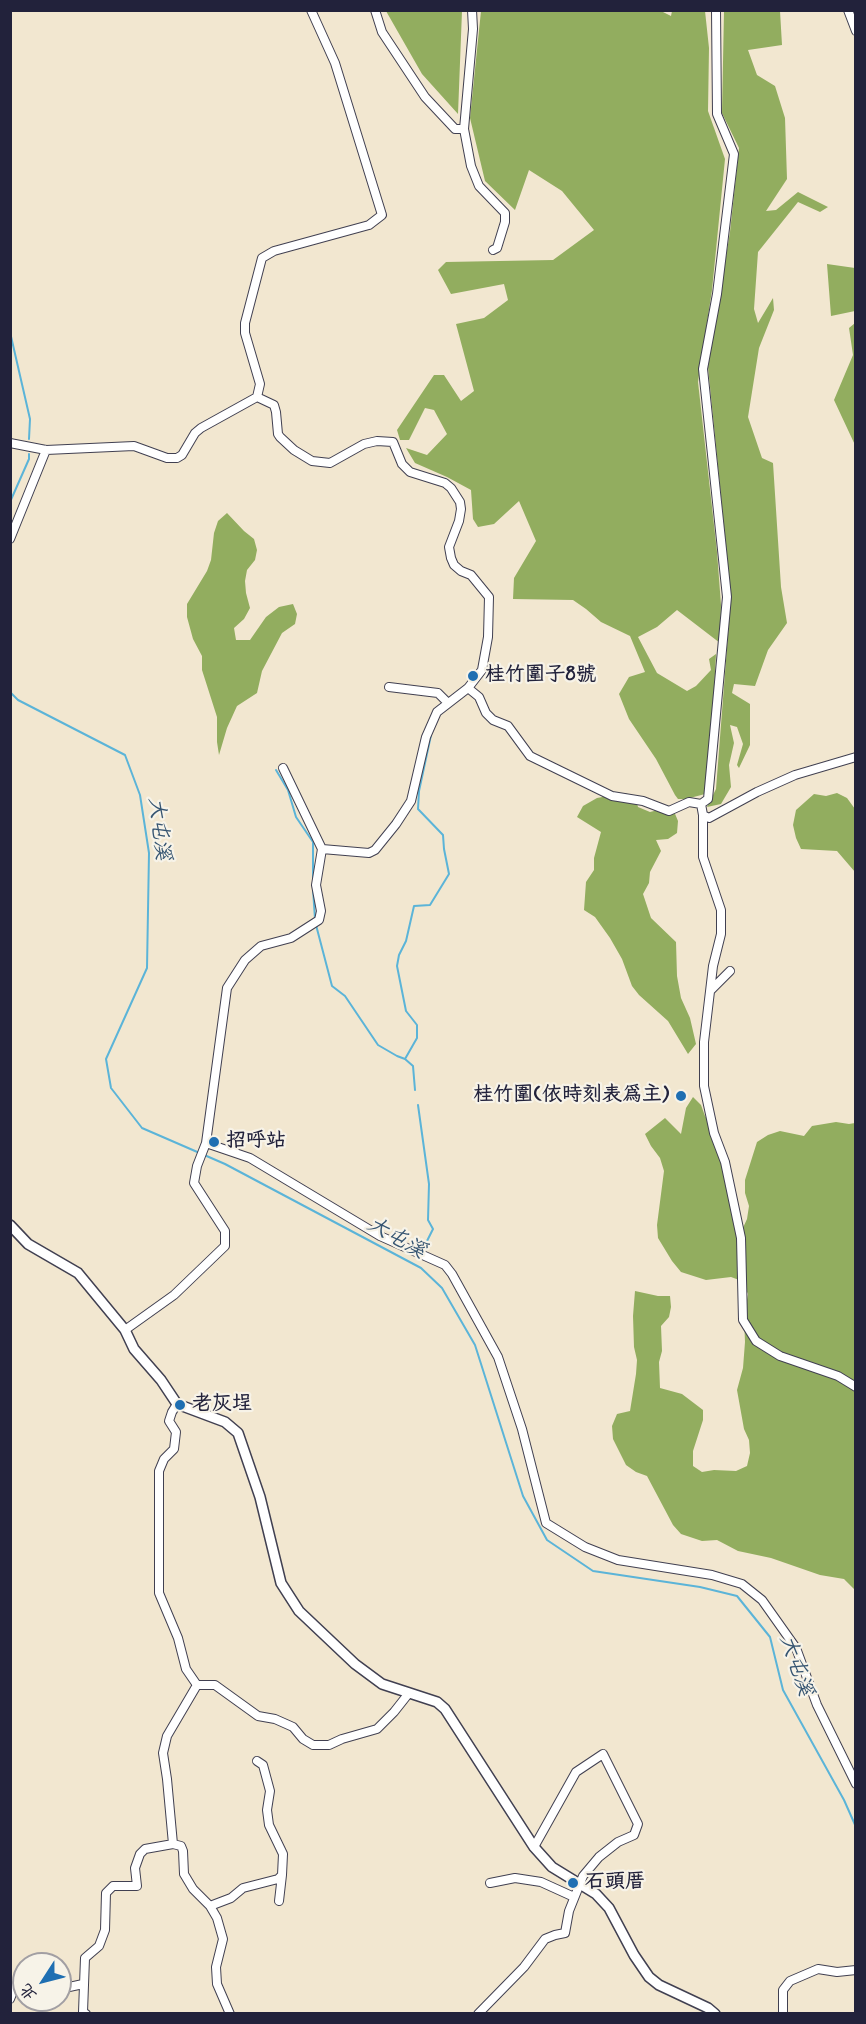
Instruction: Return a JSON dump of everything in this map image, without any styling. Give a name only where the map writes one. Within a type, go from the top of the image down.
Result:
[{"type":"street","points":[[10,443],[46,450],[134,446],[167,458],[177,458],[182,455],[195,433],[201,428],[257,397],[260,384],[245,333],[245,323],[262,258],[274,251],[369,225],[382,215],[335,63],[311,10]]},
{"type":"street","points":[[375,10],[382,32],[425,97],[455,129],[464,129]]},
{"type":"street","points":[[472,10],[473,29],[464,129],[471,166],[479,186],[505,213],[500,239],[497,248],[493,250]]},
{"type":"street","points":[[468,688],[479,697],[486,713],[493,720],[508,726],[530,756],[612,796],[643,801],[669,811],[689,802],[700,804],[708,799],[727,597],[703,369],[717,294],[734,154],[717,114],[716,10]]},
{"type":"street","points":[[848,10],[855,31]]},
{"type":"street","points":[[257,397],[274,405],[280,437],[294,450],[312,461],[330,463],[364,444],[377,441],[393,442],[402,464],[410,472],[446,483],[460,502],[461,509],[459,521],[448,547],[451,558],[461,572],[471,575],[489,597],[488,637],[483,670],[468,688],[437,712],[426,737],[411,801],[396,824],[375,850],[369,853],[322,849]]},
{"type":"street","points":[[10,539],[46,450]]},
{"type":"street","points":[[389,687],[438,693],[448,703]]},
{"type":"street","points":[[703,815],[709,818],[795,775],[855,757]]},
{"type":"street","points":[[125,1330],[174,1294],[225,1246],[225,1232],[194,1183],[197,1166],[205,1146],[227,988],[244,960],[261,946],[291,938],[319,920],[321,911],[316,885],[322,849],[284,768]]},
{"type":"street","points":[[700,804],[703,815],[703,857],[721,910],[721,933],[713,966],[704,1042],[704,1086],[714,1133],[725,1162],[741,1238],[743,1320],[756,1341],[780,1356],[838,1376],[855,1387]]},
{"type":"street","points":[[711,990],[730,971]]},
{"type":"street","points":[[205,1146],[250,1158],[380,1236],[445,1265],[498,1357],[522,1429],[546,1523],[585,1547],[618,1560],[712,1575],[742,1584],[749,1589],[762,1600],[796,1648],[816,1705],[855,1784]]},
{"type":"street","points":[[10,1225],[28,1244],[78,1273],[125,1330],[134,1349],[161,1380],[177,1404],[225,1422],[238,1433],[260,1497],[281,1583],[299,1611],[355,1664],[382,1684],[436,1702],[452,1718],[534,1847],[552,1868],[596,1894],[609,1908],[634,1955],[649,1977],[658,1985],[715,2013]]},
{"type":"street","points":[[177,1404],[169,1421],[176,1432],[174,1449],[164,1459],[159,1471],[159,1593],[177,1638],[186,1669],[197,1685]]},
{"type":"street","points":[[197,1685],[215,1685],[258,1716],[275,1719],[293,1727],[313,1745],[329,1745],[377,1729],[409,1693]]},
{"type":"street","points":[[172,1844],[164,1745],[197,1685]]},
{"type":"street","points":[[478,2013],[524,1967],[545,1939],[565,1933],[569,1911],[583,1876],[599,1857],[618,1842],[634,1835],[638,1824],[603,1754],[576,1772],[534,1847]]},
{"type":"street","points":[[257,1761],[262,1765],[270,1791],[267,1810],[269,1825],[283,1854],[279,1901]]},
{"type":"street","points":[[86,2013],[83,2012],[85,1958],[99,1946],[105,1929],[106,1893],[113,1886],[137,1886],[135,1868],[140,1854],[145,1849],[172,1844],[181,1846],[184,1874],[193,1889],[210,1906],[217,1918],[223,1939],[216,1967],[217,1984],[230,2013]]},
{"type":"street","points":[[210,1906],[231,1898],[243,1888],[278,1879],[282,1875]]},
{"type":"street","points":[[490,1883],[515,1878],[541,1882],[574,1897]]},
{"type":"street","points":[[783,2013],[783,1990],[790,1981],[818,1969],[837,1972],[855,1970]]},
{"type":"street","points":[[72,1986],[83,1984]]},
{"type":"green space","points":[[659,10],[671,16],[672,11],[705,11],[709,48],[708,111],[725,159],[712,290],[698,382],[717,552],[721,605],[720,643],[677,610],[657,627],[638,637],[657,673],[687,691],[696,686],[711,670],[709,659],[716,654],[712,731],[705,794],[686,799],[678,799],[675,795],[656,759],[629,719],[619,694],[629,677],[645,672],[630,636],[601,622],[573,600],[513,599],[514,578],[536,541],[519,501],[494,524],[478,527],[473,519],[471,490],[415,463],[406,448],[427,455],[447,434],[434,410],[425,408],[409,440],[400,440],[397,430],[434,375],[444,375],[461,401],[474,391],[456,324],[484,318],[508,300],[504,284],[451,294],[438,270],[446,262],[553,260],[594,230],[562,191],[529,170],[515,210],[485,181],[470,118],[481,11]]},
{"type":"green space","points":[[386,11],[462,11],[458,114],[422,74]]},
{"type":"green space","points":[[724,11],[780,11],[782,45],[748,50],[757,75],[775,86],[785,118],[787,179],[766,211],[776,210],[798,192],[828,207],[820,212],[798,202],[758,252],[754,309],[758,323],[773,298],[774,310],[759,348],[748,417],[762,458],[773,463],[781,587],[787,623],[768,650],[755,686],[734,684],[732,693],[750,704],[750,745],[739,768],[737,765],[743,744],[737,727],[730,725],[734,743],[729,765],[731,787],[721,804],[707,807],[716,789],[731,596],[708,367],[730,232],[739,148],[722,113]]},
{"type":"green space","points":[[827,264],[855,268],[855,311],[831,316]]},
{"type":"green space","points":[[855,323],[855,445],[834,400],[853,355],[849,328]]},
{"type":"green space","points":[[227,513],[254,539],[257,550],[255,560],[247,570],[245,581],[250,608],[244,619],[234,628],[236,640],[250,640],[266,617],[279,607],[293,604],[297,614],[295,624],[282,633],[262,671],[257,693],[237,706],[227,728],[219,755],[217,717],[202,670],[202,656],[193,639],[187,617],[187,604],[207,571],[218,521]]},
{"type":"green space","points":[[624,793],[635,796],[638,807],[650,812],[673,809],[678,821],[677,833],[668,839],[656,840],[661,851],[650,872],[649,883],[643,894],[651,918],[676,942],[677,976],[681,998],[690,1018],[696,1044],[688,1054],[668,1021],[632,986],[622,959],[610,938],[595,917],[584,910],[586,882],[594,870],[594,858],[601,832],[577,817],[583,806],[597,798]]},
{"type":"green space","points":[[837,793],[847,798],[855,809],[855,872],[837,851],[801,849],[793,825],[796,810],[814,794],[826,796]]},
{"type":"green space","points":[[693,1097],[701,1105],[713,1127],[730,1194],[730,1207],[742,1230],[749,1206],[745,1193],[745,1180],[757,1142],[780,1131],[804,1136],[812,1126],[836,1122],[855,1123],[855,1590],[844,1579],[820,1575],[771,1558],[738,1551],[717,1540],[702,1541],[681,1534],[673,1525],[647,1476],[626,1465],[613,1439],[612,1426],[617,1414],[630,1411],[636,1374],[633,1316],[635,1291],[670,1296],[669,1317],[661,1326],[660,1388],[682,1394],[703,1410],[703,1420],[693,1451],[693,1466],[702,1472],[736,1471],[747,1466],[750,1453],[749,1440],[744,1429],[737,1390],[743,1368],[744,1317],[748,1294],[742,1281],[731,1277],[706,1280],[681,1272],[658,1238],[657,1225],[664,1171],[660,1158],[645,1134],[665,1118],[681,1134],[686,1108]]},
{"type":"waterway","name":"大屯溪","points":[[10,332],[30,419],[29,439]]},
{"type":"waterway","name":"大屯溪","points":[[10,502],[29,459],[29,454]]},
{"type":"waterway","name":"大屯溪","points":[[10,692],[18,700],[125,755],[140,795],[149,853],[147,968],[106,1059],[111,1088],[142,1128],[225,1164],[421,1268],[442,1288],[475,1345],[523,1496],[547,1540],[593,1571],[700,1587],[737,1596],[770,1637],[783,1690],[844,1800],[856,1827]]},
{"type":"waterway","points":[[405,1059],[417,1038],[417,1025],[406,1011],[397,966],[399,955],[406,941],[414,906],[430,905],[449,874],[443,835],[418,809],[419,791],[431,735]]},
{"type":"waterway","points":[[276,770],[288,790],[296,817],[313,842],[313,883]]},
{"type":"waterway","points":[[313,889],[315,919]]},
{"type":"waterway","points":[[316,925],[332,986],[345,996],[378,1045],[405,1059],[413,1066],[415,1090]]},
{"type":"waterway","points":[[418,1105],[429,1184],[428,1220],[433,1229],[424,1247]]},
{"type":"place","name":"桂竹圍子8號","points":[[473,676]]},
{"type":"place","name":"桂竹圍(依時刻表為主)","points":[[681,1096]]},
{"type":"place","name":"招呼站","points":[[214,1142]]},
{"type":"place","name":"老灰埕","points":[[180,1405]]},
{"type":"place","name":"石頭厝","points":[[573,1883]]}]
